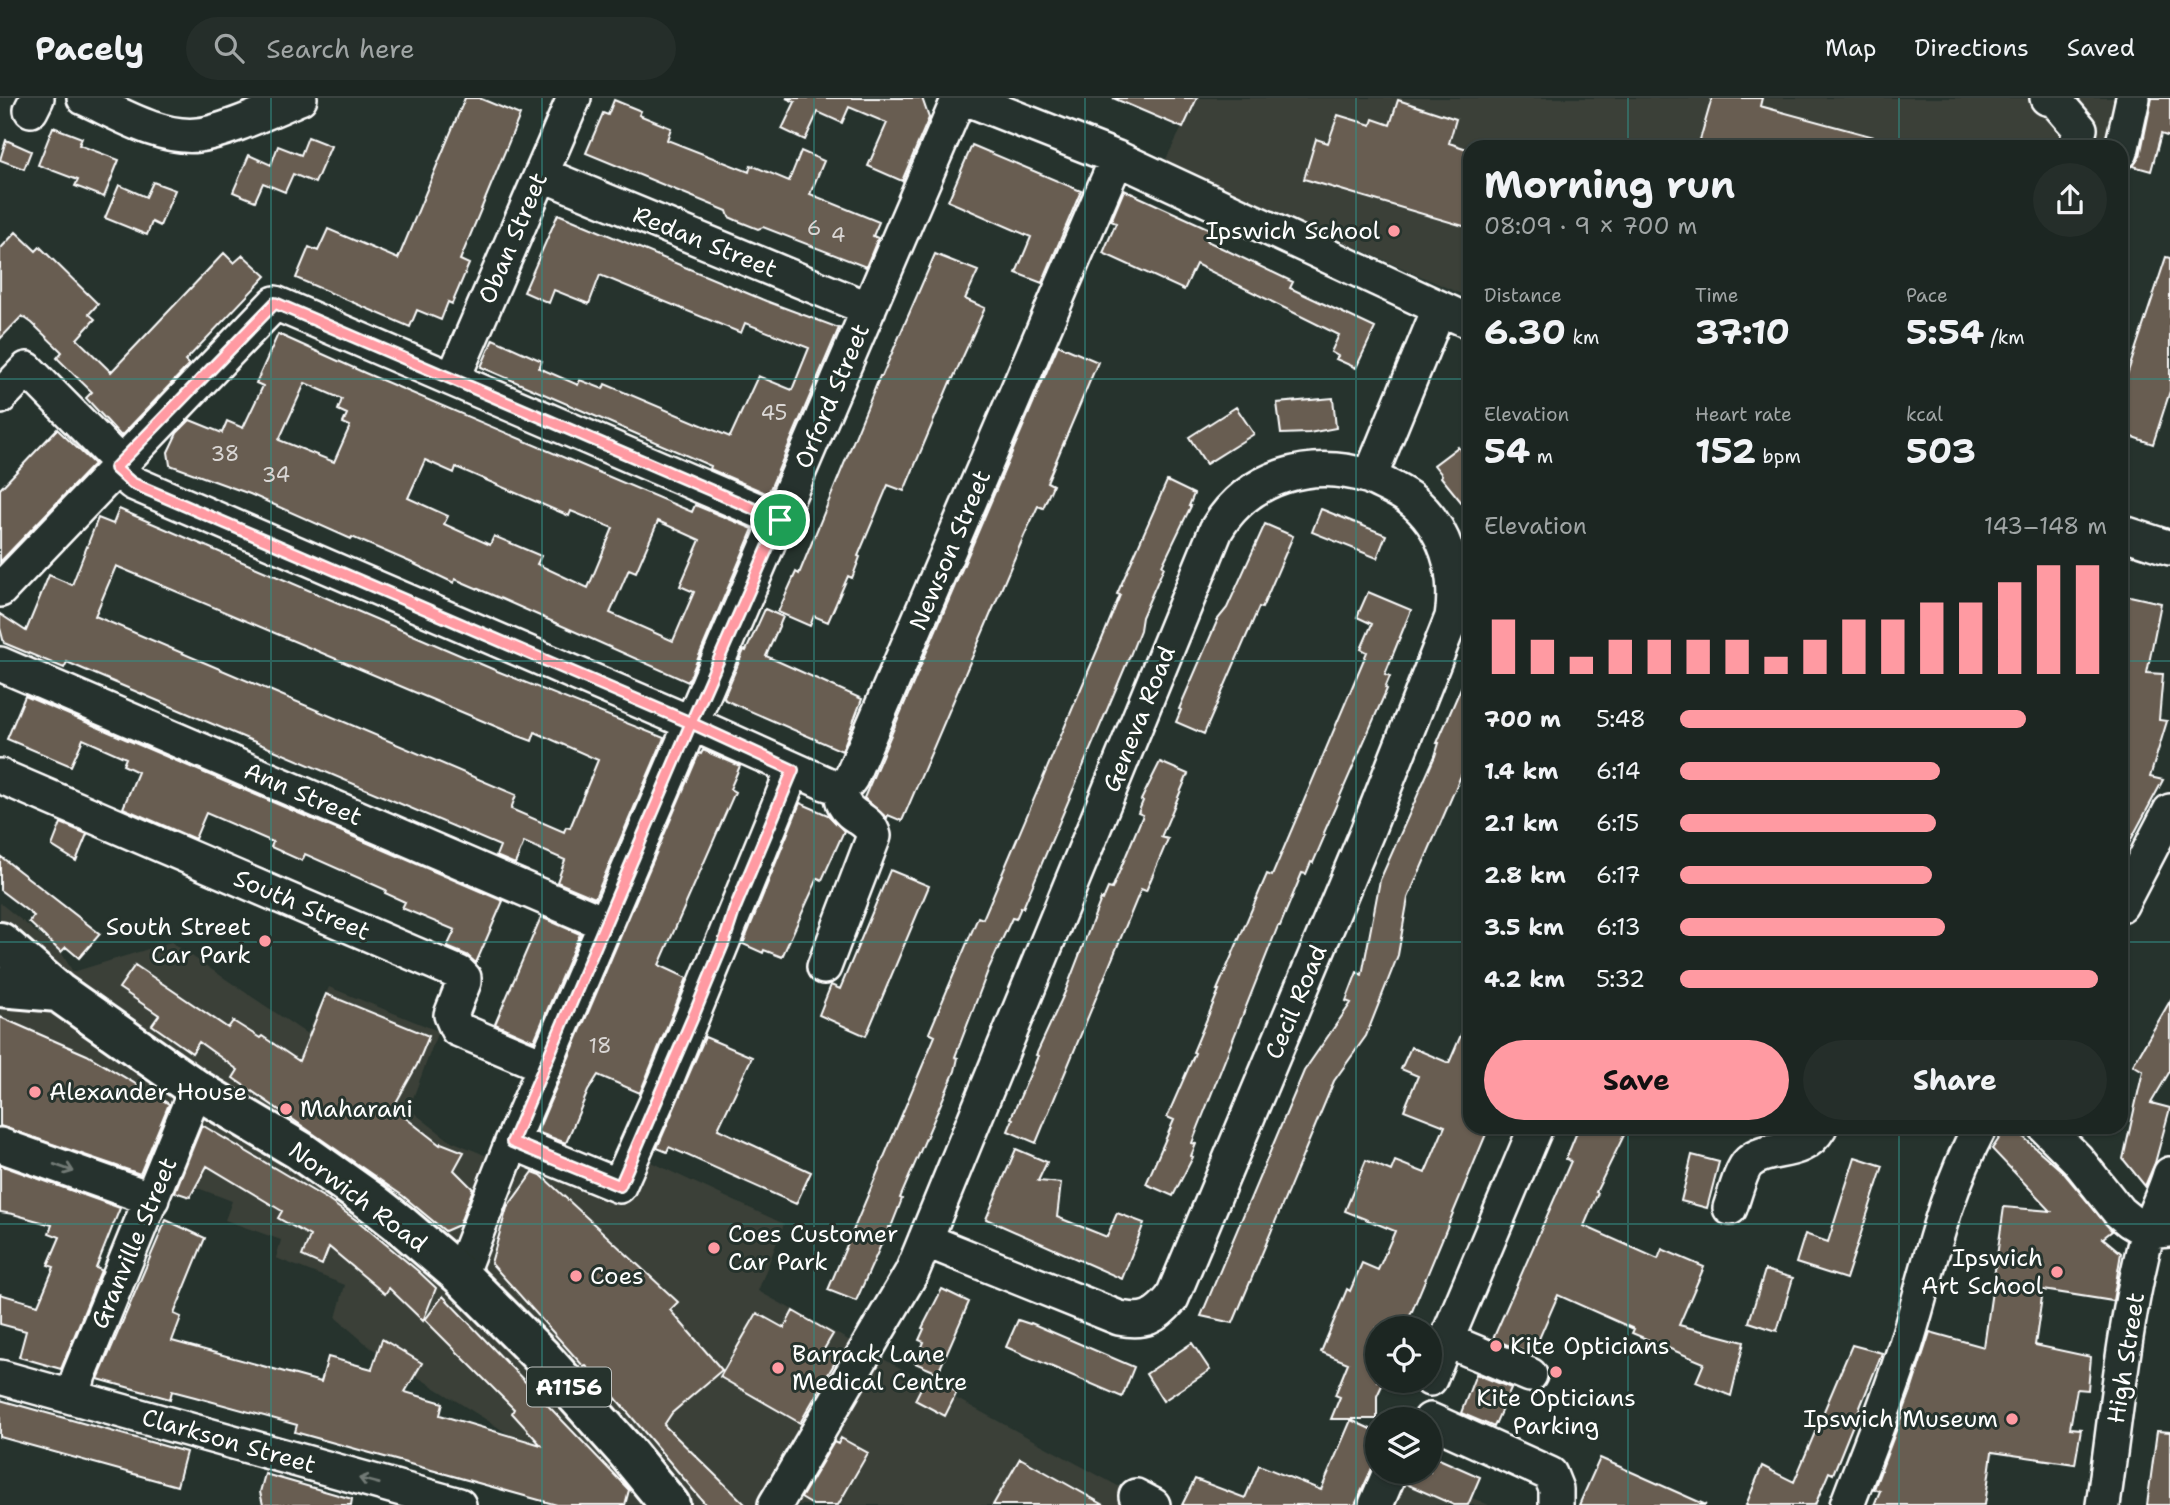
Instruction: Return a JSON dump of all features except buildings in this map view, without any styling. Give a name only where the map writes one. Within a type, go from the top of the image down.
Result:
[{"type":"main road","name":"Norwich Road","points":[[0,942],[58,992],[196,1089],[299,1150],[372,1202],[460,1275],[575,1394],[670,1505]]},
{"type":"main road","points":[[0,987],[58,992]]},
{"type":"street","points":[[84,98],[161,130],[199,135],[300,98]]},
{"type":"street","name":"Oban Street","points":[[453,379],[574,98]]},
{"type":"street","name":"Orford Street","points":[[460,1275],[512,1142],[959,98]]},
{"type":"street","points":[[965,98],[1117,158],[1463,319]]},
{"type":"street","points":[[2047,98],[2055,100],[2080,129],[2078,140]]},
{"type":"street","points":[[2124,140],[2133,98]]},
{"type":"street","name":"Newson Street","points":[[841,787],[847,784],[856,766],[1117,158]]},
{"type":"street","name":"Redan Street","points":[[541,174],[869,309]]},
{"type":"street","points":[[0,590],[275,303],[780,520]]},
{"type":"street","points":[[1370,477],[1439,309]]},
{"type":"street","points":[[0,397],[27,369],[132,483],[691,723],[793,770],[841,787],[843,803],[851,813],[858,815],[872,828],[874,836],[824,967]]},
{"type":"street","name":"Geneva Road","points":[[775,1505],[912,1272],[1216,530],[1226,512],[1241,497],[1276,478],[1304,471],[1334,470],[1370,477]]},
{"type":"street","name":"Cecil Road","points":[[925,1240],[1119,1318],[1137,1321],[1152,1316],[1163,1309],[1172,1298],[1367,832],[1452,617],[1455,599],[1454,575],[1441,538],[1410,499],[1370,477]]},
{"type":"street","points":[[2128,534],[2170,548]]},
{"type":"street","name":"Ann Street","points":[[0,664],[606,924]]},
{"type":"street","points":[[512,1142],[620,1186],[793,770]]},
{"type":"street","name":"South Street","points":[[0,776],[459,973],[464,982],[451,1016],[457,1029],[545,1066]]},
{"type":"street","points":[[2128,891],[2170,811]]},
{"type":"street","name":"Granville Street","points":[[73,1397],[79,1375],[196,1089]]},
{"type":"street","points":[[1442,1349],[1533,1134]]},
{"type":"street","points":[[1730,1208],[1746,1164],[1756,1158],[1798,1147],[1816,1134]]},
{"type":"street","points":[[1847,1505],[1899,1367],[1936,1234],[1952,1188],[1977,1134]]},
{"type":"street","points":[[2052,1134],[2077,1159],[2119,1212],[2159,1231]]},
{"type":"street","points":[[0,1145],[152,1199]]},
{"type":"street","name":"High Street","points":[[2104,1505],[2131,1312],[2159,1231],[2168,1188]]},
{"type":"street","points":[[1446,1340],[1530,1375]]},
{"type":"street","name":"Clarkson Street","points":[[0,1377],[459,1505]]},
{"type":"street","points":[[1442,1427],[1550,1474],[1556,1489],[1556,1505]]},
{"type":"street","points":[[1376,1505],[1385,1484]]},
{"type":"shaded area","name":"Ipswich School","points":[[1197,98],[2125,98],[2115,140],[1463,140],[1463,295],[1164,163]]},
{"type":"shaded area","points":[[0,903],[61,952],[73,972],[171,942],[307,1034],[329,987],[438,1031],[409,1109],[449,1140],[487,1156],[512,1142],[621,1193],[642,1158],[784,1224],[758,1291],[1153,1505],[604,1505],[558,1468],[490,1422],[371,1348],[336,1318],[345,1285],[276,1258],[281,1240],[225,1220],[232,1201],[174,1179],[190,1137],[81,1084],[47,1147],[0,1129]]},
{"type":"shaded area","points":[[1377,1484],[1439,1484],[1489,1505],[1369,1505]]},
{"type":"place","name":"Ipswich School","points":[[1394,231]]},
{"type":"place","name":"South Street Car Park","points":[[265,941]]},
{"type":"place","name":"Alexander House","points":[[35,1092]]},
{"type":"place","name":"Maharani","points":[[286,1109]]},
{"type":"place","name":"Coes Customer Car Park","points":[[714,1248]]},
{"type":"place","name":"Ipswich Art School","points":[[2057,1272]]},
{"type":"place","name":"Coes","points":[[576,1276]]},
{"type":"place","name":"Kite Opticians","points":[[1496,1346]]},
{"type":"place","name":"Barrack Lane Medical Centre","points":[[778,1368]]},
{"type":"place","name":"Kite Opticians Parking","points":[[1556,1372]]},
{"type":"place","name":"Ipswich Museum","points":[[2012,1419]]},
{"type":"route","points":[[780,520],[275,303],[115,468],[132,483],[691,723],[512,1142],[620,1186],[693,1017],[793,770],[691,723],[780,520]]}]
